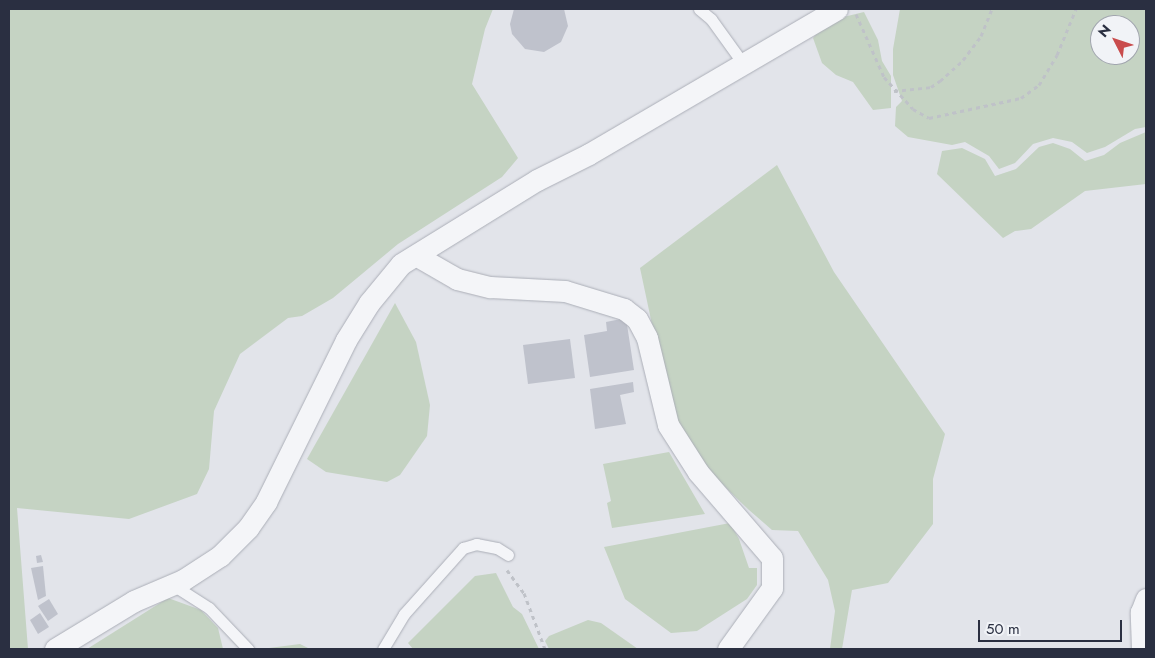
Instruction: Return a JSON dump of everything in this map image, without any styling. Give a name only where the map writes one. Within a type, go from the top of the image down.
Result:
[{"type":"street","points":[[55,649],[134,601],[173,585],[220,556],[248,528],[266,502],[342,348],[364,311],[402,264],[537,180],[597,149],[742,62],[837,9]]},
{"type":"street","points":[[416,256],[457,278],[490,287],[565,291],[624,309],[637,320],[649,346],[668,425],[698,472],[772,558],[772,588],[728,649]]},
{"type":"street","points":[[1144,638],[1142,612],[1146,599]]},
{"type":"lane","points":[[699,9],[711,19],[742,62]]},
{"type":"lane","points":[[383,649],[404,614],[463,548],[476,544],[497,548],[506,560]]},
{"type":"lane","points":[[173,585],[209,608],[248,649]]},
{"type":"path","points":[[854,9],[884,77],[894,91],[913,109],[929,118],[1022,98],[1039,85],[1048,70],[1076,9]]},
{"type":"path","points":[[894,91],[931,87],[940,81],[963,60],[981,36],[992,9]]},
{"type":"path","points":[[506,560],[524,593],[545,649]]},
{"type":"green space","points":[[9,9],[493,9],[485,29],[472,84],[518,158],[502,177],[398,244],[333,298],[302,316],[288,318],[240,354],[214,411],[209,469],[197,494],[129,519],[17,508],[28,649],[9,649]]},
{"type":"green space","points":[[900,9],[1146,9],[1146,127],[1135,129],[1105,147],[1087,153],[1072,142],[1053,138],[1033,144],[1015,163],[999,169],[989,156],[965,142],[952,145],[908,137],[895,126],[896,107],[902,101],[893,75],[893,49]]},
{"type":"green space","points":[[864,12],[878,40],[882,61],[891,76],[891,108],[873,110],[853,82],[836,75],[822,63],[813,38],[827,21]]},
{"type":"green space","points":[[1146,132],[1146,184],[1085,191],[1031,229],[1015,231],[1003,238],[937,174],[942,151],[962,148],[985,159],[995,176],[1016,169],[1039,147],[1053,143],[1070,149],[1085,161],[1104,155],[1120,143]]},
{"type":"green space","points":[[777,165],[834,272],[945,434],[933,479],[933,524],[888,583],[852,590],[842,649],[830,649],[835,611],[828,580],[798,531],[772,530],[749,510],[701,464],[671,414],[640,268]]},
{"type":"green space","points":[[395,303],[416,342],[430,405],[427,436],[400,475],[387,482],[326,472],[307,459]]},
{"type":"green space","points":[[669,452],[705,514],[612,528],[607,503],[611,501],[603,464]]},
{"type":"green space","points":[[730,523],[739,539],[749,568],[757,568],[757,585],[747,599],[697,631],[671,633],[625,599],[604,547]]},
{"type":"green space","points":[[496,573],[513,607],[522,614],[539,649],[413,649],[408,643],[475,576]]},
{"type":"green space","points":[[168,598],[201,610],[218,628],[223,649],[87,649]]},
{"type":"green space","points":[[588,620],[601,623],[638,649],[549,649],[545,641],[549,636]]},
{"type":"green space","points":[[300,644],[310,649],[266,649],[269,648]]},
{"type":"building","points":[[514,9],[564,9],[568,26],[561,42],[544,52],[525,49],[512,34],[510,24]]},
{"type":"building","points":[[626,318],[634,370],[590,377],[584,335],[607,331],[606,322]]},
{"type":"building","points":[[570,339],[575,378],[528,384],[523,345]]},
{"type":"building","points":[[633,382],[634,392],[620,395],[626,424],[595,429],[590,389]]},
{"type":"building","points":[[41,555],[43,562],[37,563],[36,556]]},
{"type":"building","points":[[43,566],[46,596],[38,600],[31,568]]},
{"type":"building","points":[[49,599],[58,614],[48,621],[38,606]]},
{"type":"building","points":[[40,613],[49,627],[38,634],[30,620]]}]
